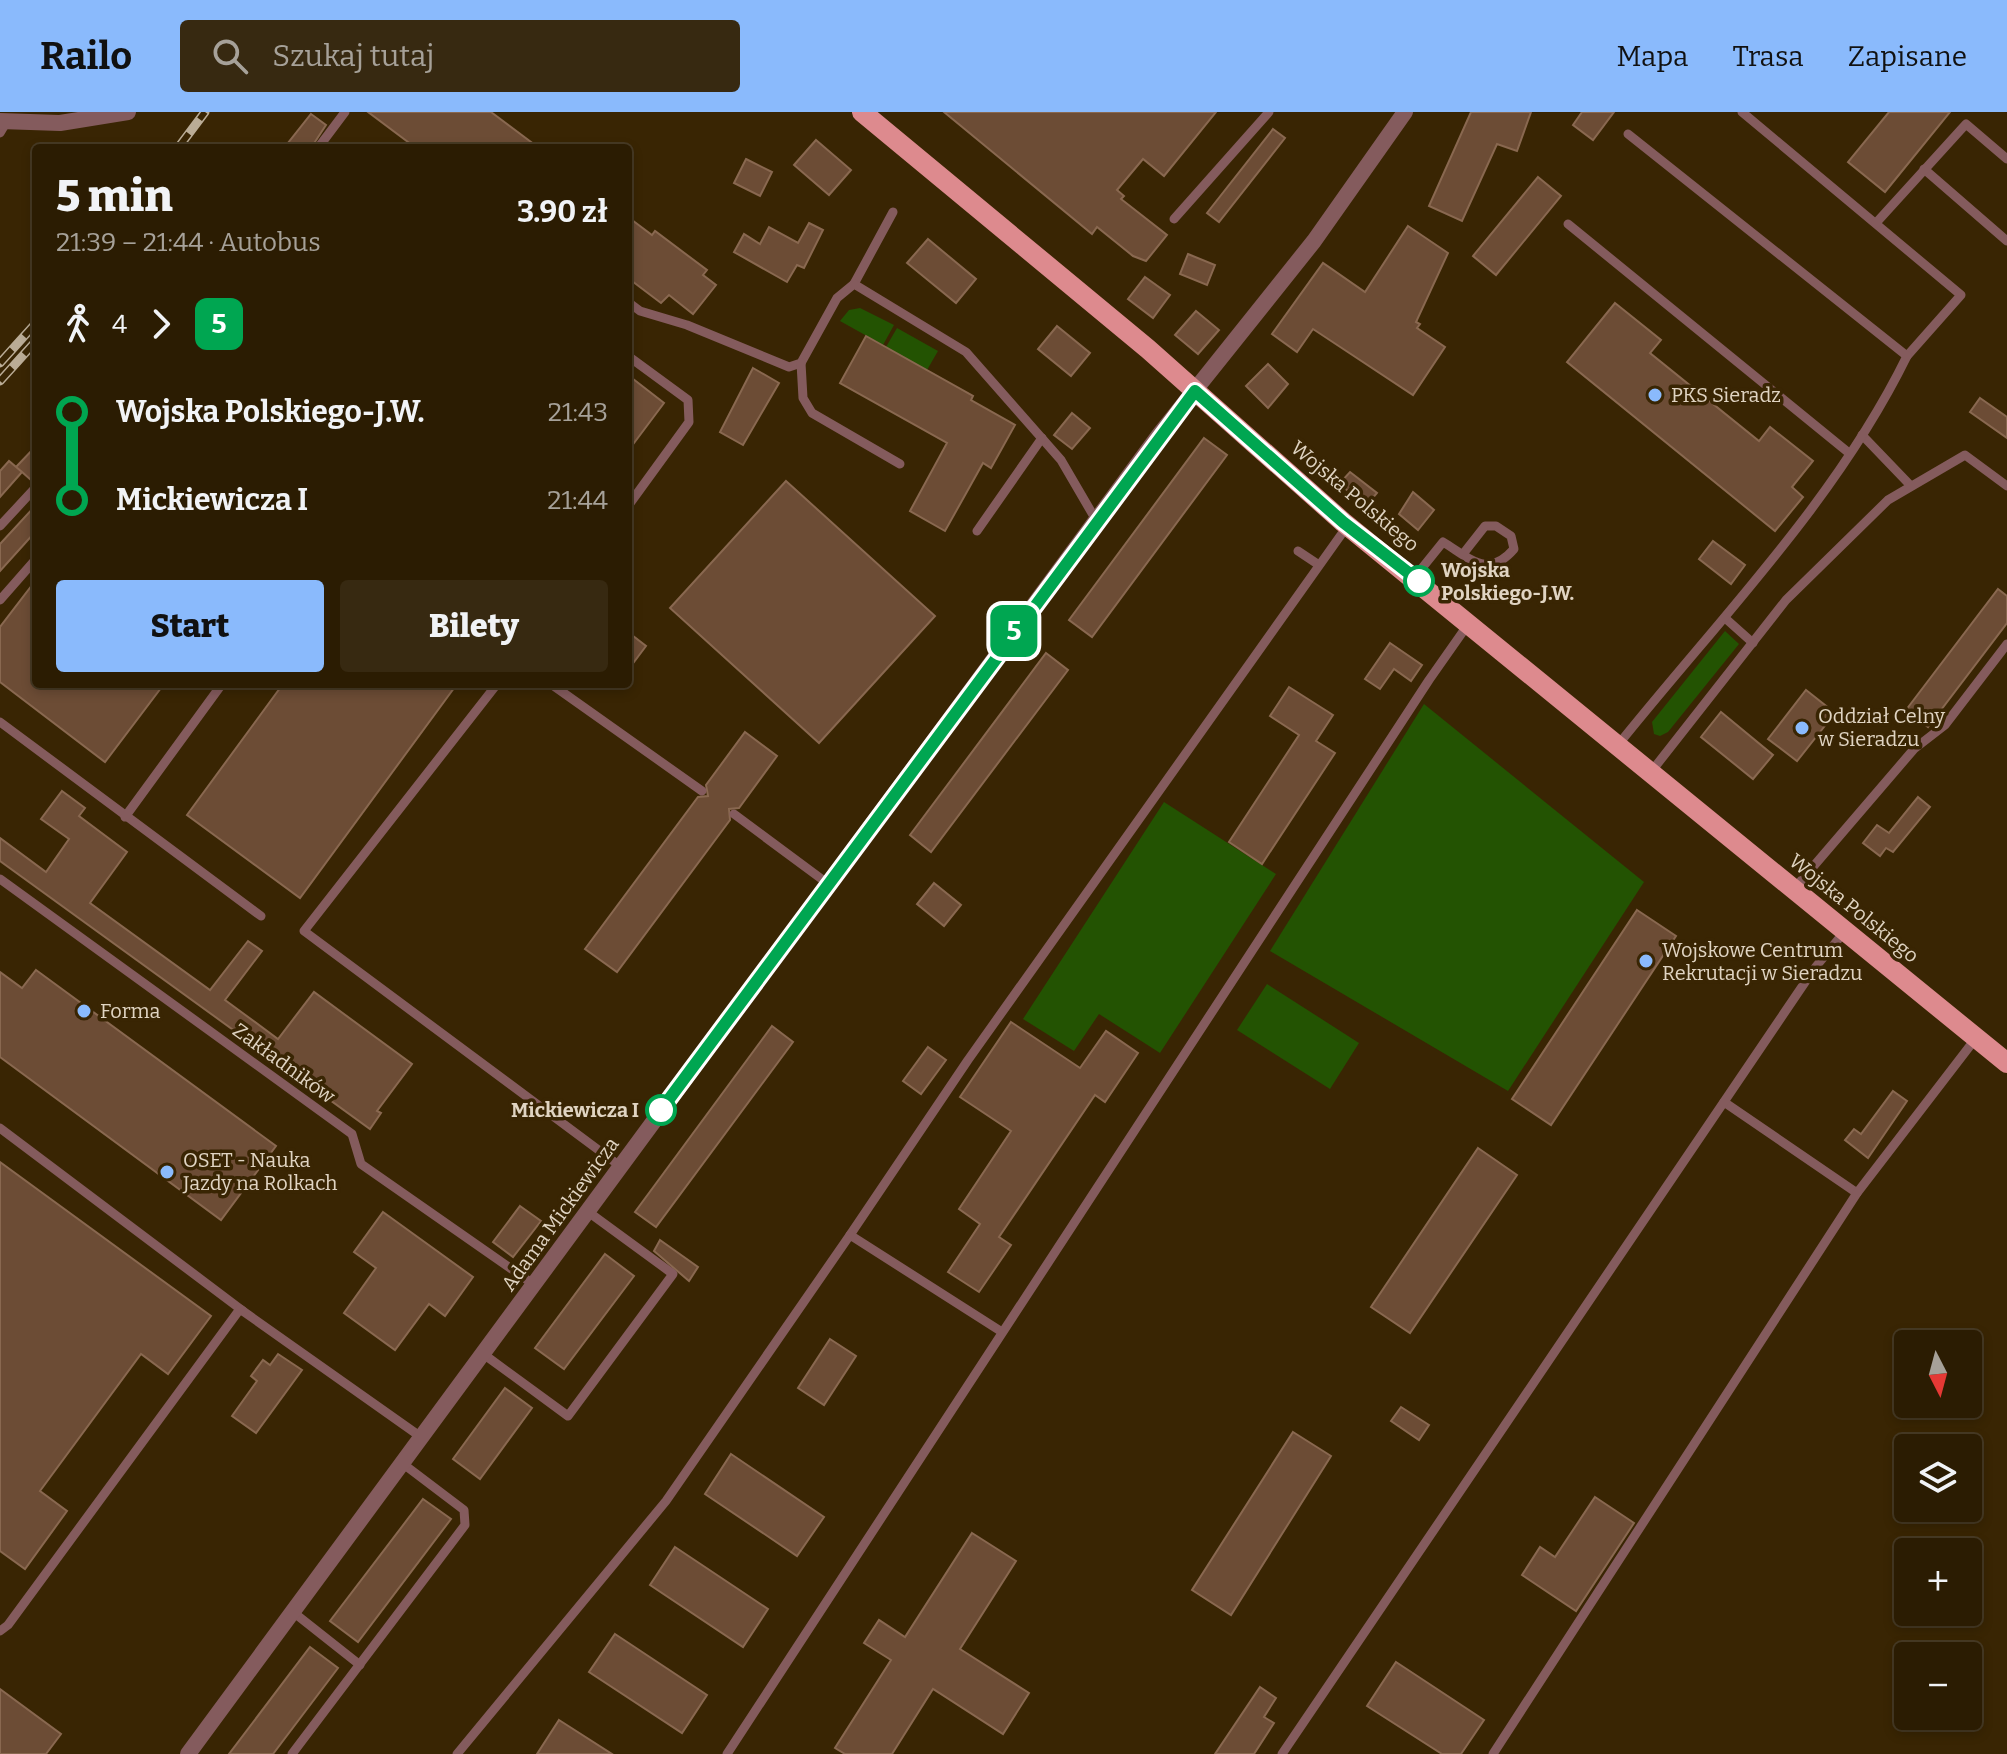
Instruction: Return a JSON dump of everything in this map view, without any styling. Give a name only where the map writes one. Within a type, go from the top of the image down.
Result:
[{"type":"main road","name":"Wojska Polskiego","points":[[862,112],[1195,391],[1348,525],[2007,1063]]},
{"type":"street","points":[[2,126],[60,123],[128,112]]},
{"type":"street","name":"Adama Mickiewicza","points":[[188,1754],[1096,520],[1314,241],[1405,112]]},
{"type":"lane","points":[[321,144],[345,112]]},
{"type":"lane","points":[[1174,219],[1269,112]]},
{"type":"lane","points":[[1618,745],[1725,618],[1882,408],[1907,356],[1961,295],[1742,112]]},
{"type":"lane","points":[[1876,223],[1966,124],[2007,159]]},
{"type":"lane","points":[[1628,134],[1907,356]]},
{"type":"lane","points":[[1924,169],[2007,241]]},
{"type":"lane","points":[[893,212],[854,284],[837,298],[801,363],[803,398],[812,413],[900,464]]},
{"type":"lane","points":[[1568,224],[1849,453]]},
{"type":"lane","points":[[854,284],[966,352],[1061,460],[1096,520]]},
{"type":"lane","points":[[632,305],[640,311],[719,337],[777,365],[789,367],[801,363]]},
{"type":"lane","points":[[632,359],[688,400],[689,422],[632,500]]},
{"type":"lane","points":[[1862,435],[1911,486]]},
{"type":"lane","points":[[977,531],[1042,438]]},
{"type":"lane","points":[[1651,772],[1786,600],[1888,500],[1965,455],[2007,486]]},
{"type":"lane","points":[[0,526],[32,491]]},
{"type":"lane","points":[[457,1754],[666,1501],[968,1060],[1348,525]]},
{"type":"lane","points":[[1414,578],[1443,542],[1463,554],[1490,566],[1504,561],[1514,549],[1511,536],[1496,526],[1485,526],[1463,554]]},
{"type":"lane","points":[[1298,551],[1319,565]]},
{"type":"lane","points":[[0,600],[32,564]]},
{"type":"lane","points":[[1725,618],[1753,643]]},
{"type":"lane","points":[[727,1754],[1469,623]]},
{"type":"lane","points":[[1794,889],[1914,749],[1945,725],[2007,644]]},
{"type":"lane","points":[[125,817],[219,688]]},
{"type":"lane","points":[[494,688],[304,931],[620,1166]]},
{"type":"lane","points":[[557,688],[702,791]]},
{"type":"lane","points":[[0,722],[261,916]]},
{"type":"lane","points":[[734,814],[827,883]]},
{"type":"lane","name":"Zakładników","points":[[0,879],[352,1134],[361,1164],[533,1284]]},
{"type":"lane","points":[[1282,1754],[1814,969],[1845,931]]},
{"type":"lane","points":[[1493,1754],[1857,1193],[1976,1037]]},
{"type":"lane","points":[[1724,1102],[1857,1193]]},
{"type":"lane","points":[[0,1128],[243,1311],[421,1437]]},
{"type":"lane","points":[[482,1353],[568,1416],[586,1392],[673,1274],[587,1211]]},
{"type":"lane","points":[[850,1235],[1002,1332]]},
{"type":"lane","points":[[0,1631],[8,1625],[240,1309],[243,1311]]},
{"type":"lane","points":[[292,1754],[467,1518],[464,1510],[402,1463]]},
{"type":"lane","points":[[293,1612],[360,1665]]},
{"type":"green space","points":[[860,308],[894,325],[883,345],[840,321],[849,310]]},
{"type":"green space","points":[[897,328],[938,351],[927,370],[886,347]]},
{"type":"green space","points":[[1725,631],[1739,644],[1668,732],[1660,736],[1654,734],[1652,722]]},
{"type":"green space","points":[[1424,704],[1644,882],[1508,1091],[1270,951]]},
{"type":"green space","points":[[1164,802],[1276,874],[1160,1053],[1099,1014],[1074,1051],[1023,1019]]},
{"type":"green space","points":[[1267,984],[1359,1043],[1330,1089],[1237,1030]]},
{"type":"building","points":[[368,112],[491,112],[534,144],[411,144]]},
{"type":"building","points":[[944,112],[1216,112],[1164,176],[1143,159],[1117,190],[1124,196],[1121,199],[1167,235],[1146,261],[1133,256],[1097,227],[1092,234]]},
{"type":"building","points":[[1471,112],[1531,112],[1517,151],[1497,144],[1462,221],[1429,206]]},
{"type":"building","points":[[1582,112],[1614,112],[1593,140],[1573,125]]},
{"type":"building","points":[[1889,112],[1950,112],[1885,192],[1848,162]]},
{"type":"building","points":[[311,114],[326,125],[314,144],[287,144]]},
{"type":"building","points":[[1273,129],[1285,138],[1219,222],[1207,213]]},
{"type":"building","points":[[816,140],[851,170],[829,195],[794,165]]},
{"type":"building","points":[[746,159],[772,172],[760,196],[734,183]]},
{"type":"building","points":[[1538,177],[1561,196],[1496,275],[1473,256]]},
{"type":"building","points":[[632,220],[652,235],[655,231],[707,270],[703,275],[716,285],[693,314],[669,295],[661,303],[632,281]]},
{"type":"building","points":[[809,223],[823,230],[804,268],[797,265],[787,282],[734,252],[744,234],[760,244],[769,227],[798,243]]},
{"type":"building","points":[[1408,226],[1448,253],[1416,322],[1420,324],[1417,328],[1445,347],[1413,395],[1313,329],[1297,352],[1272,334],[1323,263],[1365,292]]},
{"type":"building","points":[[928,239],[976,279],[956,303],[907,263]]},
{"type":"building","points":[[1188,254],[1215,265],[1207,285],[1180,274]]},
{"type":"building","points":[[1145,277],[1170,295],[1153,318],[1128,299]]},
{"type":"building","name":"PKS Sieradz","points":[[1615,303],[1661,340],[1650,353],[1759,441],[1770,427],[1813,461],[1792,487],[1803,497],[1775,531],[1567,362]]},
{"type":"building","points":[[1196,311],[1219,330],[1198,354],[1175,335]]},
{"type":"building","points":[[1057,326],[1090,353],[1071,376],[1038,349]]},
{"type":"building","points":[[866,336],[973,396],[971,400],[1015,425],[991,468],[983,463],[945,531],[910,511],[947,443],[840,383]]},
{"type":"building","points":[[1268,364],[1288,384],[1268,408],[1246,386]]},
{"type":"building","points":[[753,368],[779,383],[743,445],[720,432]]},
{"type":"building","points":[[632,378],[664,403],[632,446]]},
{"type":"building","points":[[1980,398],[2007,417],[2007,438],[1970,412]]},
{"type":"building","points":[[1072,413],[1090,428],[1072,449],[1054,435]]},
{"type":"building","points":[[1204,438],[1227,455],[1092,637],[1069,620]]},
{"type":"building","points":[[32,450],[32,481],[22,472],[0,497],[0,471],[9,461],[16,467]]},
{"type":"building","points":[[1350,472],[1377,493],[1367,505],[1339,484]]},
{"type":"building","points":[[786,481],[935,616],[819,743],[670,608]]},
{"type":"building","points":[[1413,492],[1434,510],[1418,530],[1399,514]]},
{"type":"building","points":[[32,509],[32,535],[0,571],[0,544]]},
{"type":"building","points":[[1713,541],[1745,565],[1731,584],[1699,559]]},
{"type":"building","points":[[32,585],[32,688],[161,688],[105,762],[0,682],[0,627]]},
{"type":"building","points":[[1998,589],[2007,596],[2007,623],[1928,727],[1906,710]]},
{"type":"building","points":[[632,635],[646,646],[632,665]]},
{"type":"building","points":[[1390,643],[1422,665],[1411,681],[1394,669],[1380,689],[1365,679]]},
{"type":"building","points":[[1046,653],[1068,670],[931,852],[910,835]]},
{"type":"building","points":[[1289,687],[1333,715],[1316,741],[1335,753],[1262,864],[1229,842],[1299,735],[1270,716]]},
{"type":"building","points":[[280,688],[454,688],[300,898],[187,815]]},
{"type":"building","points":[[1806,690],[1835,713],[1797,761],[1768,739]]},
{"type":"building","points":[[1721,712],[1773,755],[1753,779],[1701,737]]},
{"type":"building","points":[[745,732],[777,756],[739,808],[729,809],[730,820],[617,972],[585,949],[698,797],[708,796],[706,785]]},
{"type":"building","points":[[62,791],[85,808],[79,816],[127,852],[90,903],[210,990],[248,941],[262,951],[225,1000],[278,1039],[314,992],[412,1064],[377,1111],[381,1113],[370,1129],[0,861],[0,838],[46,872],[69,839],[41,819]]},
{"type":"building","points":[[1918,797],[1930,807],[1893,852],[1886,848],[1880,856],[1863,843],[1877,825],[1889,833]]},
{"type":"building","points":[[934,883],[961,905],[944,926],[917,904]]},
{"type":"building","points":[[1637,910],[1676,936],[1551,1125],[1512,1099]]},
{"type":"building","points":[[36,970],[276,1146],[221,1220],[0,1057],[0,972],[22,988]]},
{"type":"building","points":[[1011,1022],[1080,1068],[1106,1031],[1138,1053],[1105,1102],[1095,1095],[999,1237],[1011,1245],[979,1292],[948,1272],[980,1224],[959,1209],[1011,1131],[960,1097]]},
{"type":"building","points":[[772,1026],[793,1042],[656,1227],[635,1212]]},
{"type":"building","points":[[928,1047],[946,1060],[921,1094],[903,1081]]},
{"type":"building","points":[[1893,1091],[1907,1101],[1868,1158],[1845,1140],[1854,1129],[1861,1134]]},
{"type":"building","points":[[1478,1148],[1517,1175],[1410,1333],[1371,1307]]},
{"type":"building","points":[[0,1162],[211,1316],[168,1374],[141,1354],[40,1491],[67,1511],[25,1569],[0,1551]]},
{"type":"building","points":[[520,1206],[541,1221],[513,1257],[493,1242]]},
{"type":"building","points":[[383,1212],[473,1277],[445,1316],[429,1304],[395,1350],[344,1313],[376,1268],[354,1252]]},
{"type":"building","points":[[660,1240],[698,1267],[689,1281],[654,1251]]},
{"type":"building","points":[[605,1254],[634,1276],[564,1369],[535,1348]]},
{"type":"building","points":[[830,1339],[856,1356],[824,1405],[798,1388]]},
{"type":"building","points":[[278,1354],[302,1370],[256,1433],[232,1416],[257,1381],[251,1376],[263,1360],[270,1365]]},
{"type":"building","points":[[505,1388],[532,1408],[480,1479],[453,1459]]},
{"type":"building","points":[[1401,1407],[1429,1425],[1419,1440],[1391,1421]]},
{"type":"building","points":[[1293,1432],[1331,1456],[1231,1615],[1192,1590]]},
{"type":"building","points":[[731,1454],[824,1517],[797,1556],[705,1494]]},
{"type":"building","points":[[1595,1497],[1634,1523],[1576,1611],[1522,1575],[1540,1547],[1555,1557]]},
{"type":"building","points":[[423,1499],[451,1519],[358,1642],[330,1621]]},
{"type":"building","points":[[972,1533],[1016,1561],[960,1649],[1029,1693],[1003,1734],[933,1689],[892,1754],[845,1754],[835,1748],[891,1660],[864,1643],[879,1620],[905,1637]]},
{"type":"building","points":[[675,1547],[768,1609],[743,1647],[650,1585]]},
{"type":"building","points":[[615,1634],[707,1695],[682,1733],[589,1672]]},
{"type":"building","points":[[310,1647],[338,1668],[273,1754],[229,1754]]},
{"type":"building","points":[[1396,1662],[1484,1720],[1461,1754],[1442,1754],[1367,1706]]},
{"type":"building","points":[[1260,1687],[1276,1698],[1264,1717],[1274,1723],[1254,1754],[1215,1754]]},
{"type":"building","points":[[0,1689],[61,1734],[46,1754],[0,1754]]},
{"type":"building","points":[[559,1720],[612,1754],[537,1754]]},
{"type":"railway","points":[[181,144],[205,112]]},
{"type":"railway","points":[[0,363],[32,327]]},
{"type":"railway","points":[[0,381],[32,345]]},
{"type":"bus line","name":"5","points":[[661,1110],[1195,391],[1343,522],[1419,581]]},
{"type":"place","name":"PKS Sieradz","points":[[1655,395]]},
{"type":"place","name":"Wojska Polskiego-J.W.","points":[[1419,581]]},
{"type":"place","name":"Oddział Celny w Sieradzu","points":[[1802,728]]},
{"type":"place","name":"Wojskowe Centrum Rekrutacji w Sieradzu","points":[[1646,961]]},
{"type":"place","name":"Forma","points":[[84,1011]]},
{"type":"place","name":"Mickiewicza I","points":[[661,1110]]},
{"type":"place","name":"OSET - Nauka Jazdy na Rolkach","points":[[167,1172]]}]
